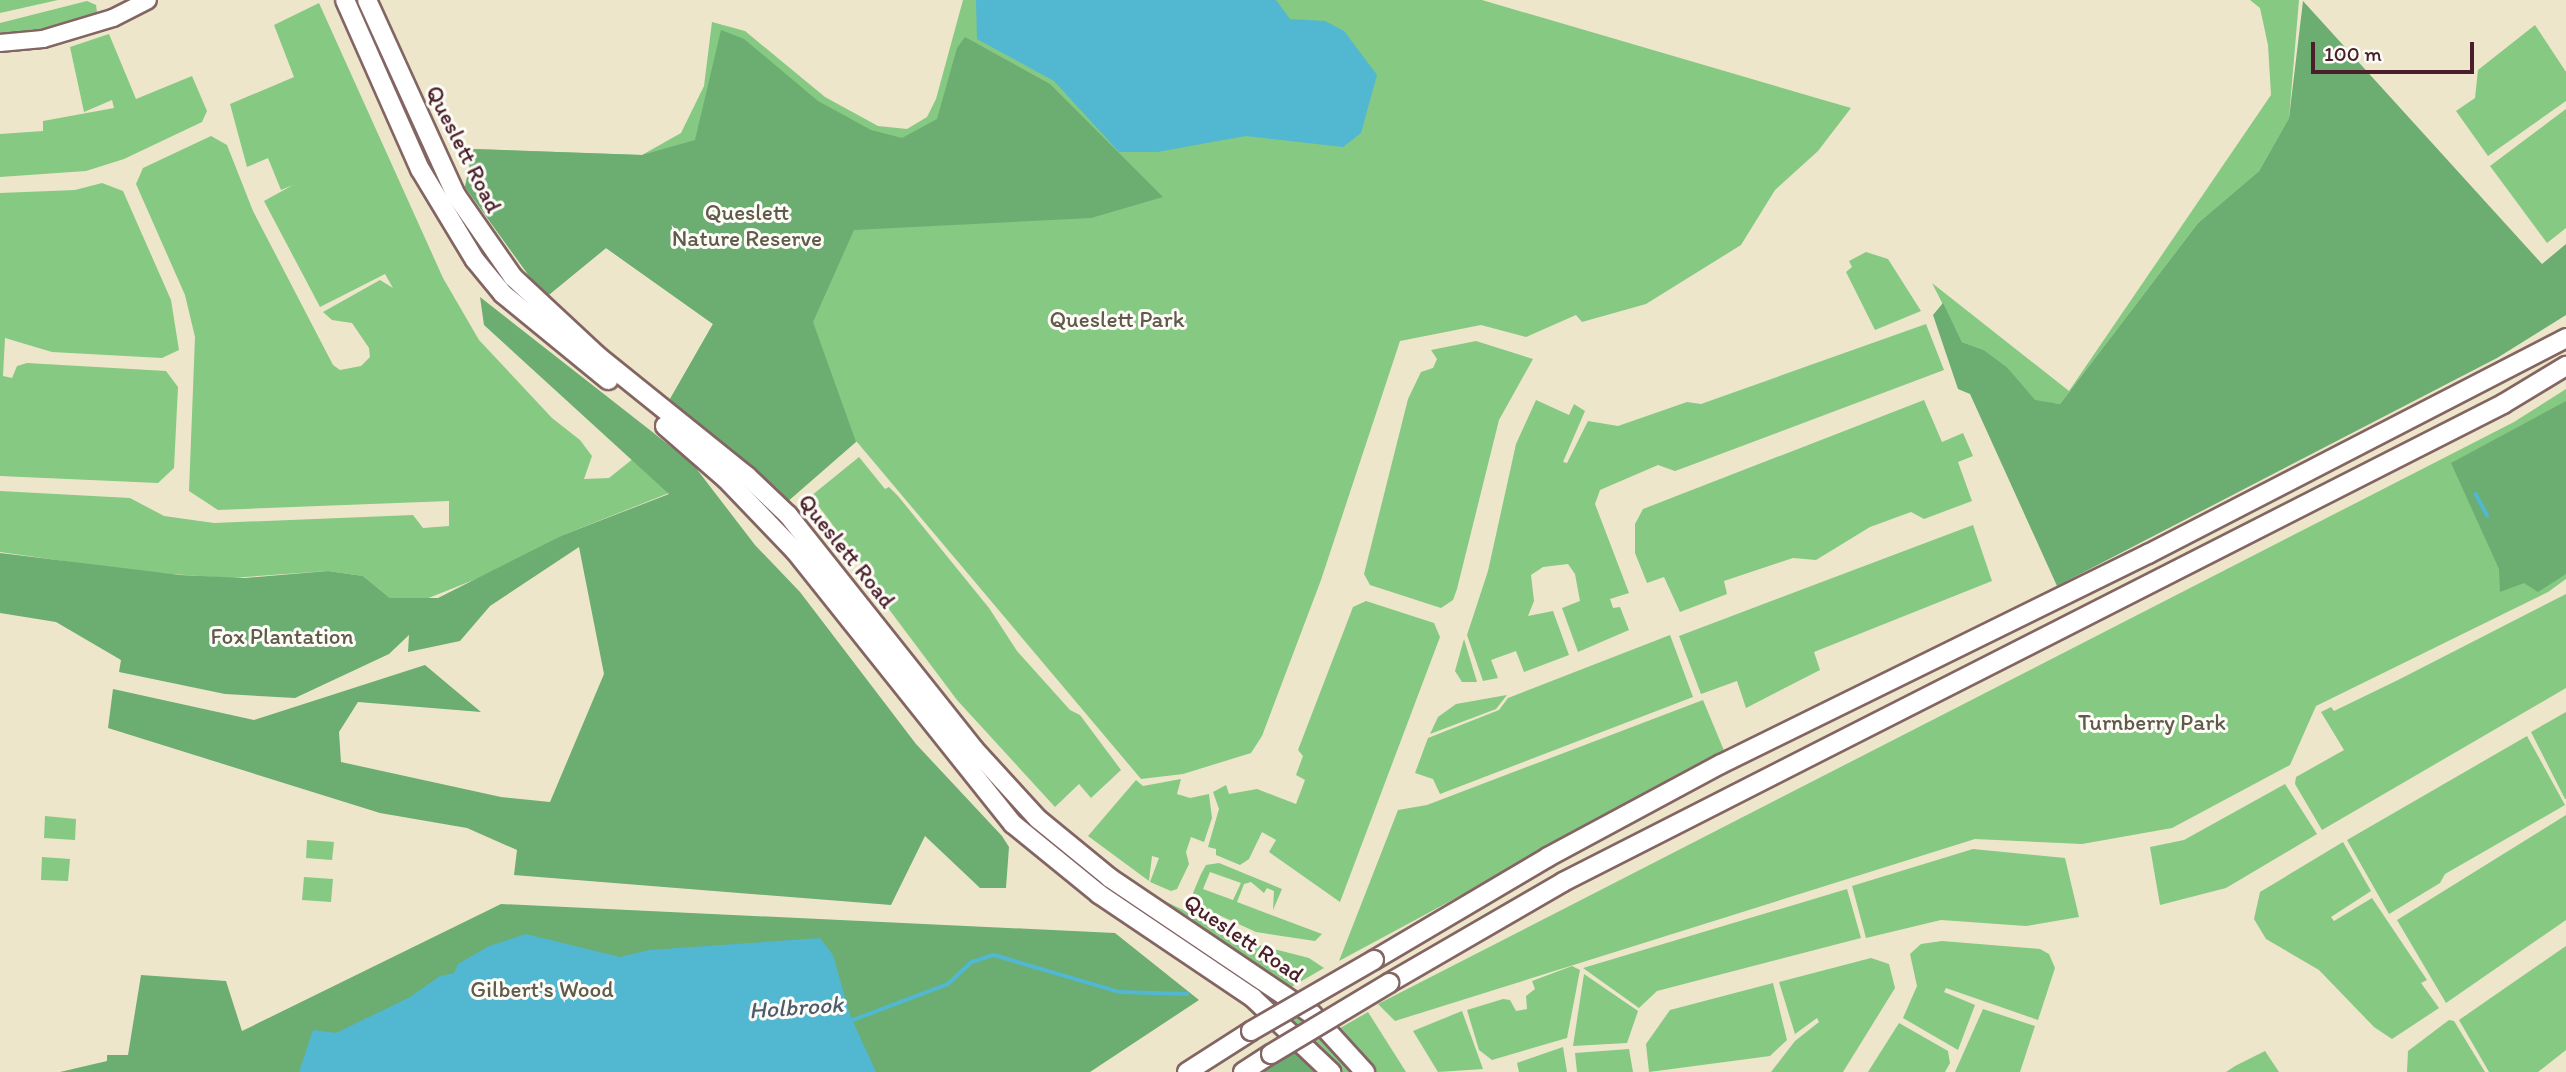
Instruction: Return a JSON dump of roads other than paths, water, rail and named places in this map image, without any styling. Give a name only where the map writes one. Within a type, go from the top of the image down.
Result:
[{"type":"highway","name":"Queslett Road","points":[[345,0],[412,151],[445,216],[503,294],[726,479],[829,590],[1013,824],[1099,894],[1253,998],[1331,1072]]},
{"type":"highway","name":"Queslett Road","points":[[367,0],[430,144],[456,195],[513,277],[599,357],[747,476],[788,515],[974,750],[1038,819],[1110,878],[1312,1014],[1365,1072]]},
{"type":"highway","points":[[412,151],[430,144]]},
{"type":"highway","points":[[1187,1072],[1251,1031],[1548,857],[1721,764],[2148,554],[2566,338]]},
{"type":"highway","points":[[1243,1072],[1563,882],[2503,404],[2566,366]]},
{"type":"main road","points":[[0,43],[43,39],[113,18],[148,0]]},
{"type":"water","points":[[976,0],[1276,0],[1290,19],[1325,21],[1344,31],[1377,75],[1361,133],[1343,147],[1246,136],[1157,152],[1119,152],[1054,81],[977,39]]},
{"type":"water","points":[[526,934],[620,957],[649,950],[820,938],[833,955],[850,1015],[876,1072],[299,1072],[313,1030],[336,1033],[410,997],[440,976],[454,973],[458,964],[489,946]]},
{"type":"waterway","points":[[2476,494],[2487,515]]},
{"type":"waterway","name":"Holbrook","points":[[848,1022],[948,984],[972,962],[994,955],[1120,992],[1187,994]]},
{"type":"park label","name":"Queslett Nature Reserve","points":[[747,225]]},
{"type":"park label","name":"Queslett Park","points":[[1117,319]]},
{"type":"park label","name":"Fox Plantation","points":[[282,636]]},
{"type":"park label","name":"Turnberry Park","points":[[2152,722]]},
{"type":"park label","name":"Gilbert's Wood","points":[[542,989]]}]
